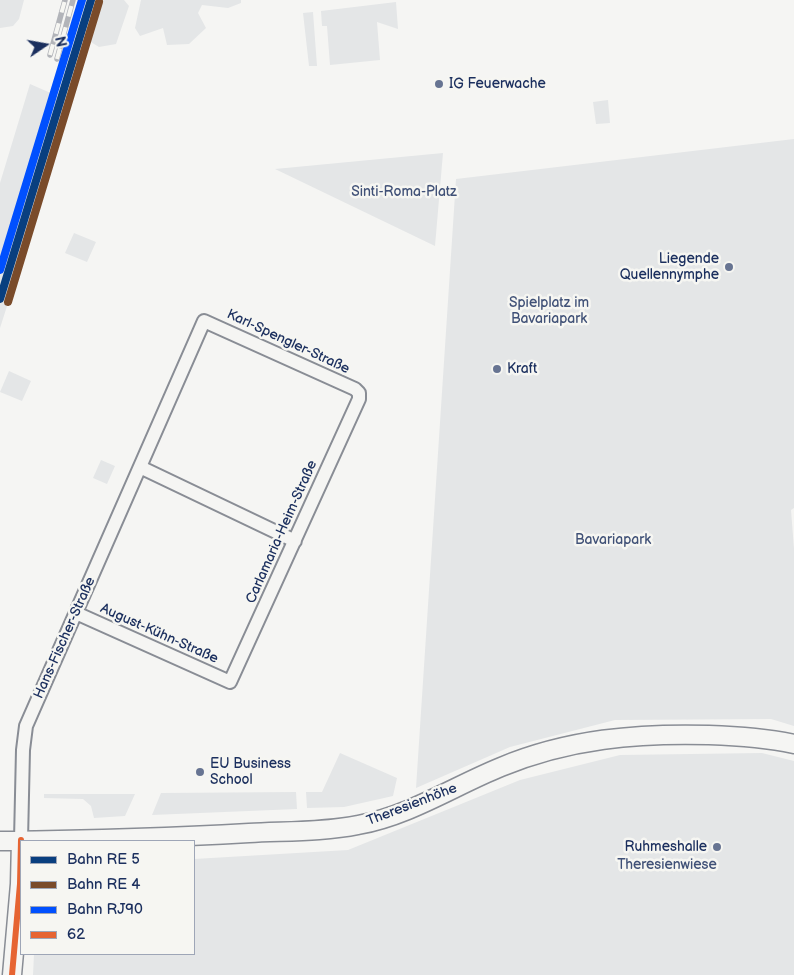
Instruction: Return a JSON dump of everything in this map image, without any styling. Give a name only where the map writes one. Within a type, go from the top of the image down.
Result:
[{"type":"main road","name":"Theresienhöhe","points":[[21,840],[156,839],[359,825],[406,810],[518,760],[567,745],[618,737],[678,734],[739,736],[769,738],[794,744]]},
{"type":"main road","name":"Theresienhöhe","points":[[0,841],[20,840]]},
{"type":"main road","name":"Hans-Fischer-Straße","points":[[12,975],[20,884]]},
{"type":"street","name":"Karl-Spengler-Straße","points":[[204,321],[355,389],[359,393]]},
{"type":"street","name":"Hans-Fischer-Straße","points":[[21,840],[23,750],[26,726],[204,321]]},
{"type":"street","name":"Carlamaria-Heim-Straße","points":[[230,682],[359,399],[359,393]]},
{"type":"street","points":[[140,467],[295,541]]},
{"type":"street","name":"August-Kühn-Straße","points":[[76,612],[230,682]]},
{"type":"green space","points":[[0,0],[24,0],[19,19],[13,26],[0,28]]},
{"type":"green space","points":[[97,0],[124,0],[129,6],[116,44],[99,47],[86,39]]},
{"type":"green space","points":[[141,0],[241,0],[241,3],[228,8],[202,5],[198,13],[206,28],[189,44],[167,45],[163,28],[140,36],[135,28]]},
{"type":"green space","points":[[396,2],[398,29],[377,22],[380,60],[330,65],[327,26],[322,26],[321,11]]},
{"type":"green space","points":[[313,12],[317,66],[309,66],[303,13]]},
{"type":"green space","points":[[30,84],[69,101],[44,191],[0,328],[0,183]]},
{"type":"green space","points":[[608,100],[610,123],[596,124],[593,102]]},
{"type":"green space","name":"Bavariapark","points":[[794,139],[794,508],[791,510],[794,549],[794,726],[771,719],[615,720],[510,747],[416,788],[456,179]]},
{"type":"green space","name":"Sinti-Roma-Platz","points":[[443,153],[435,246],[275,169]]},
{"type":"green space","points":[[74,233],[96,242],[87,262],[65,253]]},
{"type":"green space","points":[[9,371],[31,381],[22,401],[0,392]]},
{"type":"green space","points":[[101,460],[115,466],[107,484],[93,478]]},
{"type":"green space","points":[[340,753],[397,778],[393,796],[344,807],[307,808],[306,792],[322,792]]},
{"type":"green space","name":"Theresienwiese","points":[[762,753],[794,761],[794,975],[33,975],[34,955],[195,955],[195,859],[348,850],[520,780],[620,755]]},
{"type":"green space","points":[[296,792],[297,809],[152,815],[161,793]]},
{"type":"green space","points":[[44,794],[135,794],[125,816],[94,818],[91,806],[83,799],[44,798]]},
{"type":"railway","points":[[50,55],[65,0]]},
{"type":"railway","points":[[57,59],[73,0]]},
{"type":"transit line","points":[[0,299],[91,0]]},
{"type":"transit line","points":[[8,302],[99,2]]},
{"type":"transit line","name":"62","points":[[12,975],[20,884]]},
{"type":"rail line","name":"RJ90","points":[[0,270],[82,0]]},
{"type":"place","name":"IG Feuerwache","points":[[439,84]]},
{"type":"place","name":"Liegende Quellennymphe","points":[[729,267]]},
{"type":"place","name":"Kraft","points":[[497,369]]},
{"type":"place","name":"EU Business School","points":[[200,772]]},
{"type":"place","name":"Ruhmeshalle","points":[[717,847]]},
{"type":"park label","name":"Spielplatz im Bavariapark","points":[[549,312]]}]
